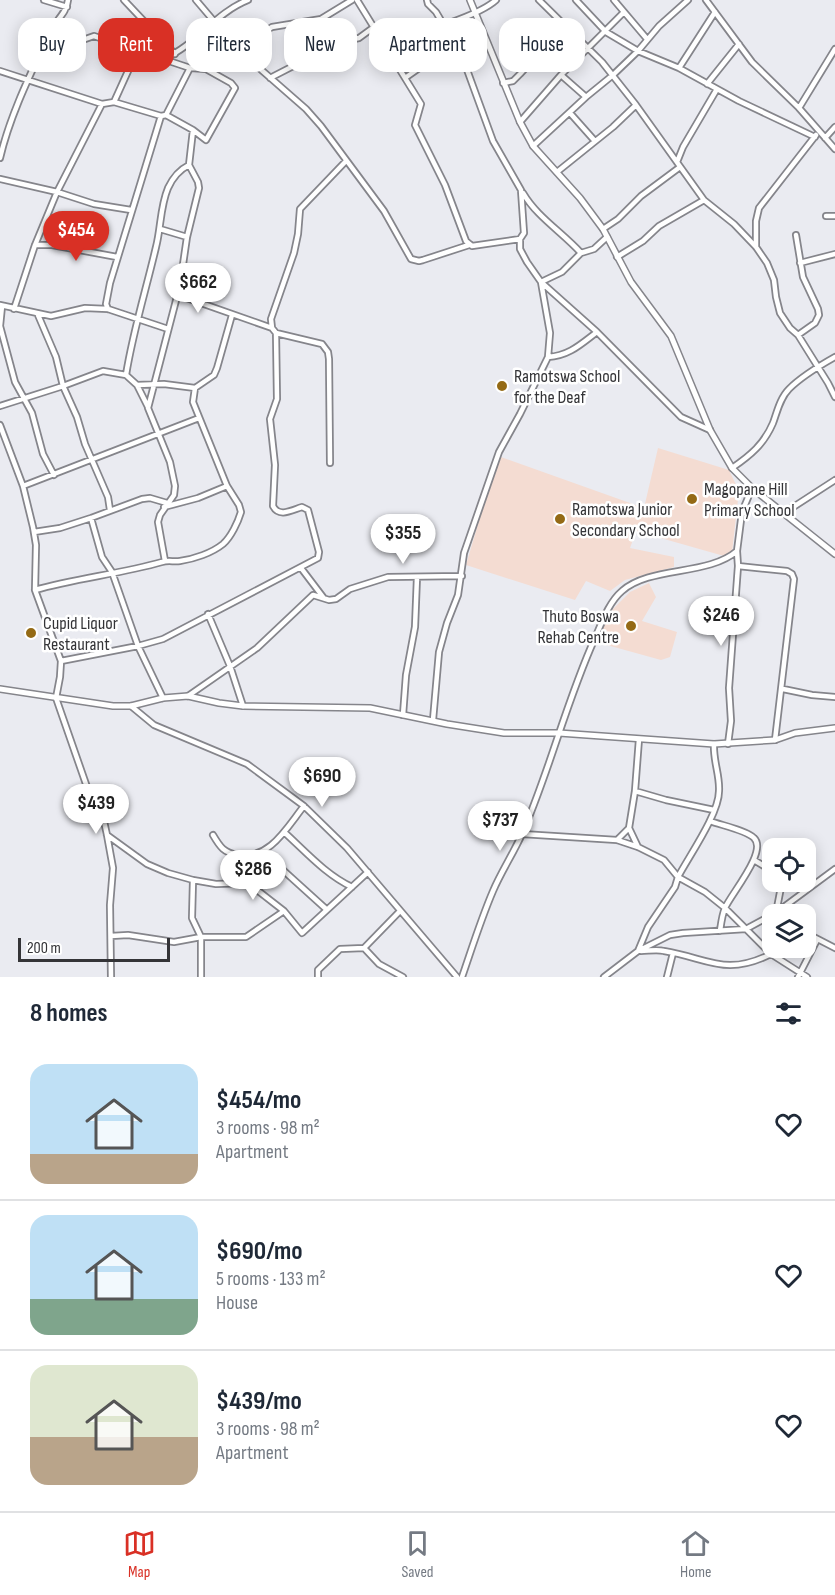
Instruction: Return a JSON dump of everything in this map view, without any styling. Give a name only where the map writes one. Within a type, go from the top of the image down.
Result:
[{"type":"street","points":[[44,0],[67,7]]},
{"type":"street","points":[[59,18],[67,7],[68,0]]},
{"type":"street","points":[[124,0],[175,54],[186,44]]},
{"type":"street","points":[[196,0],[211,18]]},
{"type":"street","points":[[216,18],[239,1],[248,0]]},
{"type":"street","points":[[323,18],[352,0]]},
{"type":"street","points":[[357,0],[369,19]]},
{"type":"street","points":[[427,0],[439,18]]},
{"type":"street","points":[[470,0],[503,83],[533,146],[603,229],[632,282],[670,336],[710,430],[732,468],[752,488],[835,554]]},
{"type":"street","points":[[460,18],[496,0]]},
{"type":"street","points":[[539,0],[558,18]]},
{"type":"street","points":[[576,0],[606,32],[638,51],[679,68],[815,137]]},
{"type":"street","points":[[614,0],[647,39]]},
{"type":"street","points":[[533,146],[613,75],[638,51],[659,26],[688,0]]},
{"type":"street","points":[[706,0],[759,70],[835,149]]},
{"type":"street","points":[[679,68],[715,12]]},
{"type":"street","points":[[520,122],[561,75],[623,13]]},
{"type":"street","points":[[585,43],[636,105],[704,200],[734,224],[756,247],[767,263],[774,280],[780,313],[819,366],[835,397]]},
{"type":"street","points":[[707,84],[739,44]]},
{"type":"street","points":[[798,108],[835,49]]},
{"type":"street","points":[[0,70],[102,104],[114,102],[164,116],[193,130],[206,140],[236,88],[211,72]]},
{"type":"street","points":[[270,78],[284,71]]},
{"type":"street","points":[[0,158],[1,148],[32,72]]},
{"type":"street","points":[[114,102],[128,72]]},
{"type":"street","points":[[108,309],[106,304],[108,289],[130,210],[164,116],[188,72]]},
{"type":"street","points":[[264,72],[306,109],[384,211],[411,259],[423,260],[469,245],[520,239]]},
{"type":"street","points":[[401,72],[421,104],[416,125],[445,185],[469,245]]},
{"type":"street","points":[[405,78],[414,72]]},
{"type":"street","points":[[468,72],[493,141],[521,190],[541,215],[581,253]]},
{"type":"street","points":[[503,83],[513,81],[521,72]]},
{"type":"street","points":[[561,75],[586,97]]},
{"type":"street","points":[[603,229],[618,219],[641,196],[679,165],[683,147],[717,89]]},
{"type":"street","points":[[14,309],[35,245],[57,192],[102,104]]},
{"type":"street","points":[[557,172],[613,127],[636,105]]},
{"type":"street","points":[[570,113],[594,140]]},
{"type":"street","points":[[825,138],[835,127]]},
{"type":"street","points":[[148,408],[178,295],[187,237],[199,188],[189,165],[193,130]]},
{"type":"street","points":[[756,247],[756,221],[759,208],[820,131]]},
{"type":"street","points":[[272,328],[274,309],[294,253],[300,209],[346,161]]},
{"type":"street","points":[[126,375],[137,319],[160,229],[162,205],[176,175],[189,165]]},
{"type":"street","points":[[0,179],[57,192],[94,204],[130,210]]},
{"type":"street","points":[[521,190],[524,233],[520,239],[520,249],[526,262],[541,282],[597,332],[681,417],[710,430]]},
{"type":"street","points":[[617,257],[643,241],[659,226],[704,200]]},
{"type":"street","points":[[826,216],[835,216]]},
{"type":"street","points":[[160,229],[187,237]]},
{"type":"street","points":[[796,235],[803,277],[819,315],[815,323],[798,335]]},
{"type":"street","points":[[541,282],[562,272],[581,253],[594,249],[607,237]]},
{"type":"street","points":[[35,245],[52,245],[117,257]]},
{"type":"street","points":[[800,263],[835,254]]},
{"type":"street","points":[[433,720],[439,652],[458,595],[464,553],[499,452],[548,357],[550,333],[541,282]]},
{"type":"street","points":[[61,661],[163,639],[208,614],[316,561],[319,556],[309,513],[305,508],[282,513],[277,512],[273,506],[275,465],[270,419],[277,399],[276,333],[272,328],[178,295]]},
{"type":"street","points":[[54,475],[44,454],[32,413],[15,382],[0,326],[1,305],[38,315],[62,314],[85,308],[108,309],[168,329]]},
{"type":"street","points":[[38,315],[56,357],[63,387],[104,486],[110,510]]},
{"type":"street","points":[[137,385],[164,384],[195,388],[214,375],[232,315]]},
{"type":"street","points":[[548,357],[558,357],[571,352],[597,332]]},
{"type":"street","points":[[276,333],[322,344],[328,352],[330,463]]},
{"type":"street","points":[[732,468],[760,447],[788,390],[819,366],[835,357]]},
{"type":"street","points":[[0,406],[63,387],[103,371],[126,375],[137,385],[170,462],[176,486],[174,495],[158,522],[165,561]]},
{"type":"street","points":[[34,590],[112,572],[148,567],[165,561],[193,558],[227,540],[241,512],[240,505],[227,486],[199,418],[193,402],[195,388]]},
{"type":"street","points":[[23,486],[199,418]]},
{"type":"street","points":[[0,425],[23,486],[34,532],[36,545],[34,590],[61,661],[56,698],[87,787],[102,812],[107,834],[113,868],[110,905],[111,977]]},
{"type":"street","points":[[784,513],[835,480]]},
{"type":"street","points":[[34,532],[60,528],[142,499],[150,498],[166,505],[198,498],[227,486]]},
{"type":"street","points":[[728,744],[731,722],[729,688],[738,566],[737,551],[742,512],[752,488]]},
{"type":"street","points":[[91,518],[102,557],[112,572],[138,646],[163,698]]},
{"type":"street","points":[[462,977],[494,889],[522,834],[574,686],[611,606],[624,589],[656,576],[722,561],[737,551]]},
{"type":"street","points":[[738,566],[787,571],[794,579],[783,689],[775,740]]},
{"type":"street","points":[[301,568],[323,597]]},
{"type":"street","points":[[403,715],[406,675],[416,627],[417,576]]},
{"type":"street","points":[[188,696],[257,648],[310,597],[316,595],[329,600],[336,599],[350,589],[388,577],[462,576]]},
{"type":"street","points":[[208,614],[230,666],[243,706]]},
{"type":"street","points":[[0,689],[113,706],[131,706],[163,698],[188,696],[243,706],[370,708],[504,733],[559,733],[714,744],[775,740],[806,731],[835,728]]},
{"type":"street","points":[[783,689],[835,697]]},
{"type":"street","points":[[131,706],[154,725],[247,764],[304,806],[328,827],[457,977]]},
{"type":"street","points":[[638,847],[629,828],[639,740]]},
{"type":"street","points":[[638,951],[648,927],[675,887],[678,877],[710,821],[720,789],[713,761],[714,744]]},
{"type":"street","points":[[635,791],[714,810]]},
{"type":"street","points":[[213,836],[228,853],[247,856],[263,852],[284,832],[304,806]]},
{"type":"street","points":[[710,821],[752,836],[758,844],[754,860],[725,908],[720,931]]},
{"type":"street","points":[[617,840],[629,828]]},
{"type":"street","points":[[284,832],[342,882],[352,887]]},
{"type":"street","points":[[107,834],[147,864],[168,873],[216,884],[248,883]]},
{"type":"street","points":[[522,834],[617,840],[638,847],[664,860],[678,877],[705,892],[725,908],[762,945]]},
{"type":"street","points":[[263,852],[326,909]]},
{"type":"street","points":[[247,856],[244,870],[248,883],[284,911],[302,933],[368,872]]},
{"type":"street","points":[[754,860],[762,865]]},
{"type":"street","points":[[789,904],[835,869]]},
{"type":"street","points":[[193,880],[192,918],[201,938],[201,977]]},
{"type":"street","points":[[111,936],[128,935],[174,942],[201,938],[246,937],[284,911]]},
{"type":"street","points":[[318,977],[318,970],[340,949],[364,948],[400,911]]},
{"type":"street","points":[[604,977],[638,951],[670,935],[746,929],[762,921]]},
{"type":"street","points":[[799,975],[817,940],[835,948]]},
{"type":"street","points":[[364,948],[379,964],[403,977]]},
{"type":"street","points":[[638,951],[663,950],[709,965],[731,969],[764,958]]},
{"type":"street","points":[[667,977],[673,953]]},
{"type":"street","points":[[776,958],[799,975],[807,977]]},
{"type":"shaded area","name":"Ramotswa Junior Secondary School","points":[[658,448],[729,470],[739,491],[732,552],[724,556],[636,531],[630,548],[674,557],[674,567],[625,580],[610,591],[586,581],[575,600],[466,565],[498,456],[644,508]]},
{"type":"shaded area","name":"Thuto Boswa Rehab Centre","points":[[649,583],[656,597],[642,621],[677,632],[670,657],[661,660],[596,642],[614,608],[630,592]]},
{"type":"place","name":"Ramotswa School for the Deaf","points":[[502,386]]},
{"type":"place","name":"Magopane Hill Primary School","points":[[692,499]]},
{"type":"place","name":"Ramotswa Junior Secondary School","points":[[560,519]]},
{"type":"place","name":"Thuto Boswa Rehab Centre","points":[[631,626]]},
{"type":"place","name":"Cupid Liquor Restaurant","points":[[31,633]]}]
